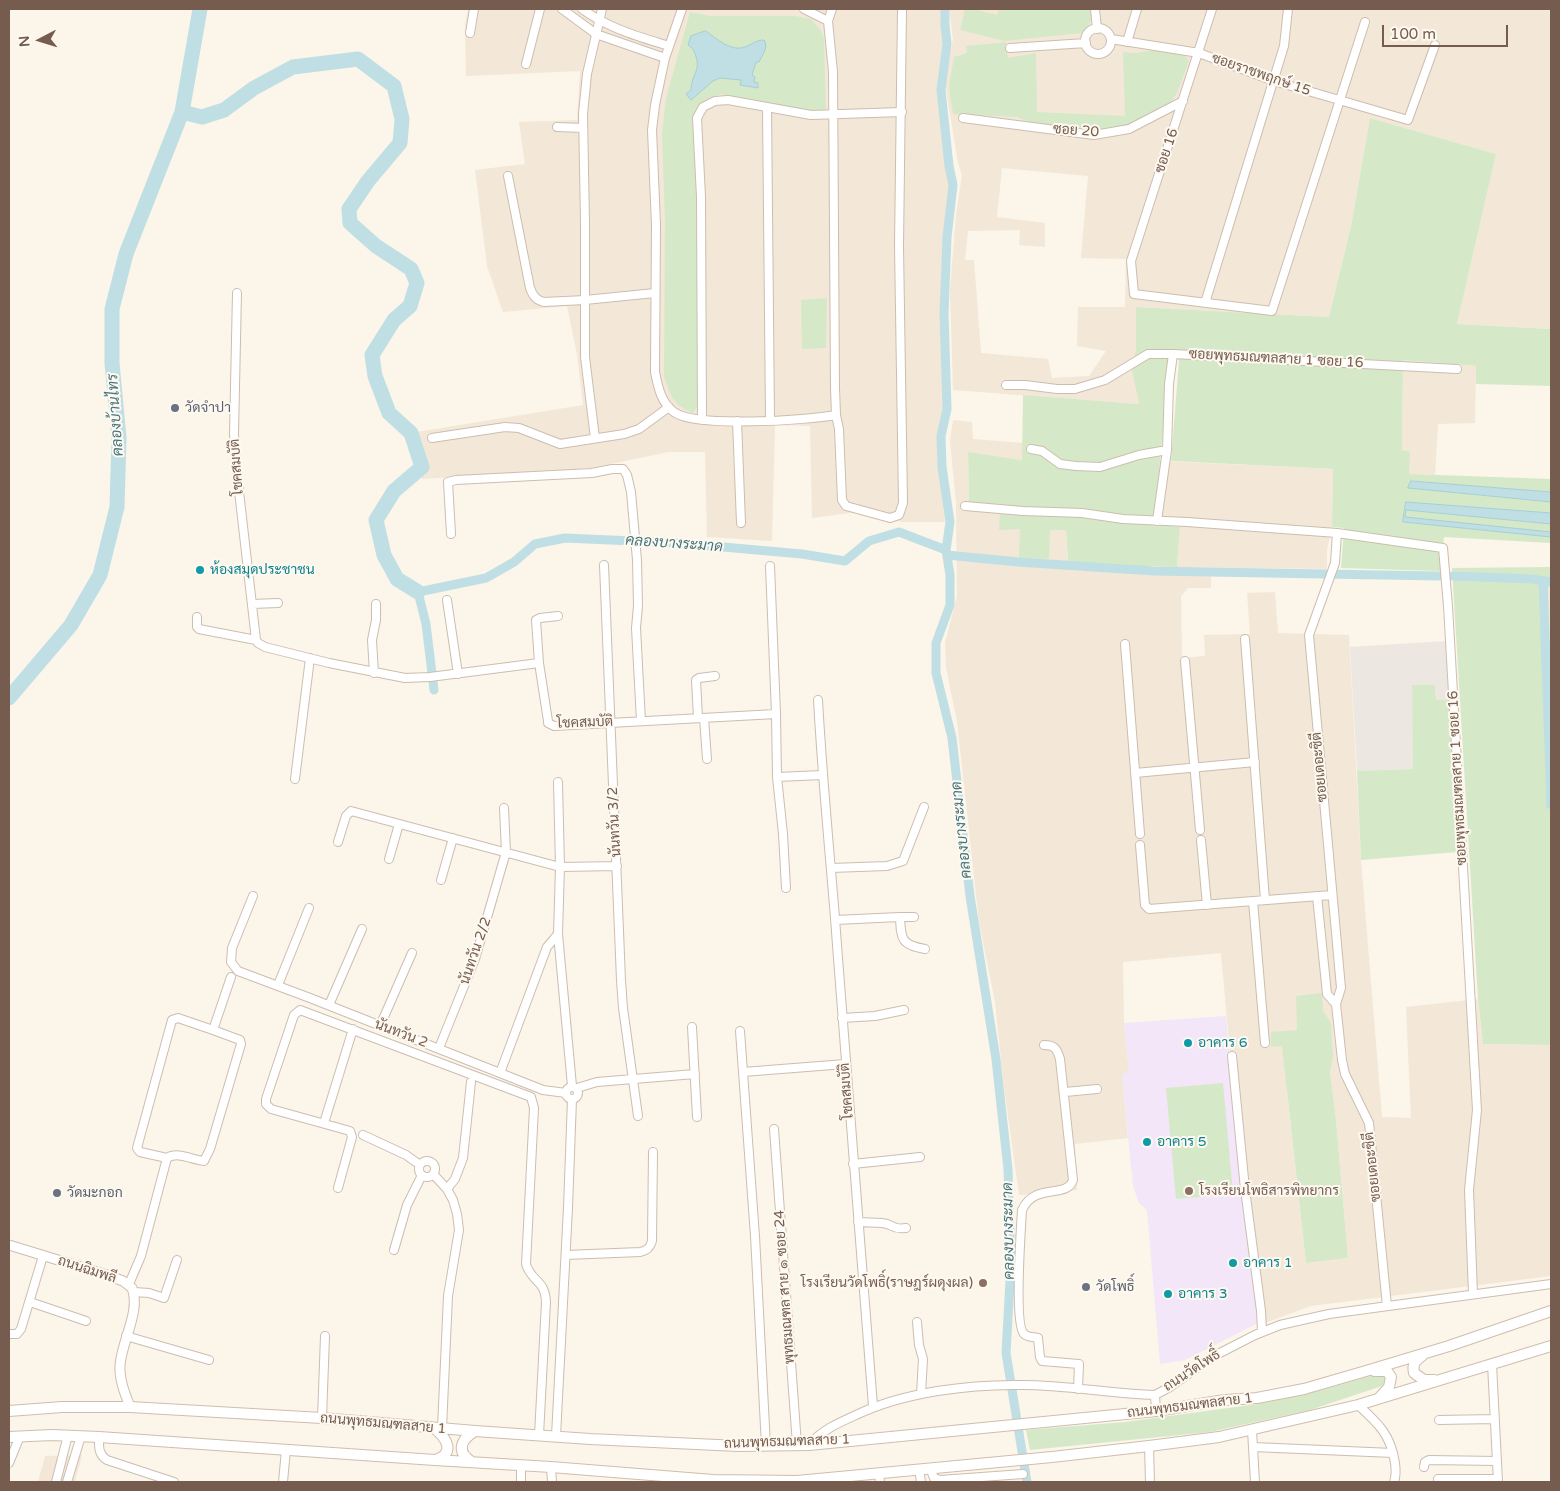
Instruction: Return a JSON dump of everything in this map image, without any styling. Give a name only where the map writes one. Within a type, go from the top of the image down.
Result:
[{"type":"main road","name":"ถนนพุทธมณฑลสาย 1","points":[[9,1410],[62,1407],[130,1407],[322,1418],[556,1436],[766,1446],[809,1445],[1156,1411],[1225,1400],[1257,1398],[1304,1389],[1366,1371],[1551,1311]]},
{"type":"main road","points":[[9,1437],[99,1436],[551,1467],[678,1480],[797,1482],[880,1478],[919,1469],[1052,1457],[1192,1441],[1252,1430],[1358,1405],[1551,1346]]},
{"type":"main road","points":[[1425,1353],[1415,1361],[1413,1366],[1414,1373],[1424,1380],[1443,1380]]},
{"type":"main road","points":[[1366,1371],[1387,1371],[1391,1376],[1389,1387],[1378,1399]]},
{"type":"main road","points":[[435,1460],[445,1455],[447,1445],[438,1428]]},
{"type":"main road","points":[[472,1462],[464,1455],[462,1445],[466,1436],[474,1431]]},
{"type":"street","points":[[470,33],[474,9]]},
{"type":"street","points":[[526,64],[540,9]]},
{"type":"street","points":[[562,9],[596,34],[665,58]]},
{"type":"street","points":[[582,9],[599,21],[621,31],[669,46]]},
{"type":"street","points":[[595,438],[585,357],[583,128],[584,95],[602,9]]},
{"type":"street","points":[[682,9],[665,58],[652,130],[656,225],[655,372],[658,390],[665,404],[676,414],[702,420],[812,419],[836,415]]},
{"type":"street","points":[[804,9],[828,21]]},
{"type":"street","points":[[832,9],[828,21],[833,72],[836,415],[839,429],[842,500],[846,506],[890,518],[898,516],[903,503],[899,246],[902,9]]},
{"type":"street","points":[[1095,9],[1097,29],[1087,35],[1086,43],[1092,53],[1100,54],[1108,51],[1111,39]]},
{"type":"street","points":[[1127,42],[1137,9]]},
{"type":"street","name":"ซอย 16","points":[[1205,303],[1134,294],[1131,261],[1212,9]]},
{"type":"street","points":[[1288,9],[1284,46],[1205,303],[1272,311],[1338,101],[1365,22]]},
{"type":"street","name":"ซอยราชพฤกษ์ 15","points":[[1097,29],[1104,30],[1111,39],[1198,53],[1274,81],[1408,120],[1434,45]]},
{"type":"street","points":[[1010,48],[1086,43]]},
{"type":"street","points":[[702,420],[702,197],[697,118],[704,107],[715,101],[728,100],[812,115],[902,112]]},
{"type":"street","name":"ซอย 20","points":[[963,118],[1094,135],[1129,129],[1183,101]]},
{"type":"street","points":[[766,107],[770,420]]},
{"type":"street","points":[[557,127],[583,128]]},
{"type":"street","points":[[508,176],[530,288],[538,300],[544,302],[586,300],[655,292]]},
{"type":"street","name":"โชคสมบัติ","points":[[237,293],[234,434],[245,556],[256,640]]},
{"type":"street","points":[[1006,385],[1075,389],[1105,380],[1148,354],[1173,354]]},
{"type":"street","name":"ซอยพุทธมณฑลสาย 1 ซอย 16","points":[[1157,521],[1167,450],[1169,384],[1173,354],[1457,369]]},
{"type":"street","points":[[432,438],[504,427],[519,428],[560,444],[624,434],[639,429],[669,408]]},
{"type":"street","points":[[737,421],[741,523]]},
{"type":"street","points":[[1031,449],[1042,451],[1060,464],[1084,467],[1100,467],[1139,455],[1167,450]]},
{"type":"street","points":[[451,534],[448,482],[592,473],[623,469],[631,492],[637,559],[638,606],[636,628],[641,721]]},
{"type":"street","name":"ซอยพุทธมณฑลสาย 1 ซอย 16","points":[[965,506],[1023,511],[1082,513],[1123,519],[1337,533],[1443,548],[1450,636],[1477,1110],[1468,1199],[1473,1294]]},
{"type":"street","name":"ซอยเดอะซิตี","points":[[1337,533],[1335,563],[1309,635],[1341,988],[1336,1004],[1345,1074],[1369,1123],[1387,1306]]},
{"type":"street","name":"นันทวัน 3/2","points":[[604,565],[623,1008],[638,1116]]},
{"type":"street","points":[[770,566],[777,777],[786,888]]},
{"type":"street","points":[[447,600],[458,674]]},
{"type":"street","points":[[252,604],[278,603]]},
{"type":"street","points":[[374,673],[372,640],[376,620],[376,604]]},
{"type":"street","points":[[197,617],[198,629],[256,640],[265,646],[310,658],[405,678],[458,674],[539,663],[536,620],[558,616]]},
{"type":"street","points":[[1246,639],[1265,900]]},
{"type":"street","points":[[1125,644],[1140,834]]},
{"type":"street","points":[[295,779],[310,658]]},
{"type":"street","points":[[1185,661],[1200,830]]},
{"type":"street","name":"โชคสมบัติ","points":[[539,663],[548,723],[554,726],[776,714]]},
{"type":"street","points":[[707,758],[696,680],[715,676]]},
{"type":"street","name":"โชคสมบัติ","points":[[818,700],[822,775],[874,1406]]},
{"type":"street","points":[[1135,773],[1255,762]]},
{"type":"street","points":[[777,777],[822,775]]},
{"type":"street","points":[[558,782],[560,867],[558,934],[574,1087],[578,1096],[572,1099]]},
{"type":"street","points":[[831,868],[887,866],[903,861],[924,807]]},
{"type":"street","name":"นันทวัน 2/2","points":[[439,1048],[475,959],[506,852],[504,808]]},
{"type":"street","points":[[338,842],[349,812],[560,867],[617,866]]},
{"type":"street","points":[[389,859],[399,824]]},
{"type":"street","points":[[441,880],[453,838]]},
{"type":"street","points":[[1201,840],[1207,905]]},
{"type":"street","points":[[1140,845],[1145,905],[1147,908],[1332,895]]},
{"type":"street","points":[[213,1030],[234,974],[231,962],[232,948],[253,896]]},
{"type":"street","name":"ซอยเดอะซิตี","points":[[1317,896],[1327,994],[1336,1004]]},
{"type":"street","points":[[1253,901],[1265,1043]]},
{"type":"street","points":[[278,986],[309,908]]},
{"type":"street","points":[[900,917],[900,934],[903,940],[912,947],[924,948]]},
{"type":"street","points":[[835,920],[914,917]]},
{"type":"street","points":[[329,1005],[362,929]]},
{"type":"street","points":[[500,1073],[547,947],[558,934]]},
{"type":"street","points":[[380,1026],[412,953]]},
{"type":"street","name":"นันทวัน 2","points":[[234,974],[278,986],[329,1005],[544,1090],[566,1093]]},
{"type":"street","points":[[338,1188],[352,1134],[350,1131],[271,1109],[266,1104],[266,1099],[294,1015],[297,1011],[304,1010],[528,1094],[534,1101],[526,1264],[528,1270],[546,1292],[539,1435]]},
{"type":"street","points":[[842,1018],[875,1016],[904,1010]]},
{"type":"street","points":[[178,1018],[241,1041],[210,1149],[204,1161],[197,1161],[177,1154],[167,1158],[140,1152],[137,1148],[172,1020],[178,1018]]},
{"type":"street","points":[[692,1028],[697,1117]]},
{"type":"street","points":[[324,1123],[353,1029]]},
{"type":"street","points":[[740,1031],[755,1236],[766,1446]]},
{"type":"street","points":[[1044,1046],[1054,1047],[1057,1050],[1065,1092],[1073,1180],[1069,1187],[1032,1196],[1022,1210],[1019,1271],[1020,1322],[1024,1334],[1029,1337],[1038,1338],[1042,1361],[1079,1364],[1078,1389]]},
{"type":"street","points":[[1232,1056],[1245,1189],[1262,1311],[1262,1331]]},
{"type":"street","points":[[743,1072],[845,1064]]},
{"type":"street","points":[[572,1099],[568,1098],[567,1088],[633,1078],[695,1074]]},
{"type":"street","points":[[447,1189],[455,1179],[463,1158],[470,1082]]},
{"type":"street","points":[[1065,1092],[1097,1089]]},
{"type":"street","points":[[556,1436],[572,1099]]},
{"type":"street","name":"พุทธมณฑล สาย ๑ ซอย 24","points":[[774,1129],[797,1445]]},
{"type":"street","points":[[363,1135],[406,1155],[420,1165]]},
{"type":"street","points":[[566,1255],[640,1252],[647,1250],[652,1241],[653,1152]]},
{"type":"street","points":[[130,1407],[123,1387],[120,1366],[135,1304],[131,1288],[167,1158]]},
{"type":"street","points":[[853,1164],[920,1158]]},
{"type":"street","points":[[420,1165],[425,1161],[432,1162],[435,1168],[433,1174]]},
{"type":"street","points":[[394,1250],[407,1205],[422,1175],[420,1165]]},
{"type":"street","points":[[433,1174],[447,1189],[453,1200],[459,1230],[448,1296],[438,1428]]},
{"type":"street","points":[[422,1175],[433,1174]]},
{"type":"street","points":[[858,1222],[886,1223],[892,1228],[906,1228]]},
{"type":"street","name":"ถนนฉิมพลี","points":[[9,1245],[110,1276],[131,1288]]},
{"type":"street","points":[[9,1334],[17,1334],[21,1329],[43,1256]]},
{"type":"street","points":[[131,1288],[164,1298],[177,1260]]},
{"type":"street","name":"ถนนวัดโพธิ์","points":[[809,1445],[818,1434],[828,1428],[874,1406],[921,1394],[993,1386],[1023,1385],[1155,1395],[1170,1387],[1214,1356],[1262,1331],[1280,1325],[1323,1315],[1551,1284]]},
{"type":"street","points":[[30,1302],[86,1321]]},
{"type":"street","points":[[917,1322],[919,1345],[923,1359],[921,1394]]},
{"type":"street","points":[[126,1336],[209,1360]]},
{"type":"street","points":[[322,1418],[325,1336]]},
{"type":"street","points":[[1438,1479],[1498,1480],[1492,1364]]},
{"type":"street","points":[[1155,1395],[1156,1411]]},
{"type":"street","points":[[1358,1405],[1377,1423],[1386,1435],[1393,1453],[1396,1471],[1394,1482]]},
{"type":"street","points":[[1439,1420],[1495,1420]]},
{"type":"street","points":[[1252,1430],[1254,1482]]},
{"type":"street","points":[[56,1482],[68,1435]]},
{"type":"street","points":[[9,1463],[20,1436]]},
{"type":"street","points":[[68,1482],[81,1436]]},
{"type":"street","points":[[99,1436],[99,1452],[107,1460],[174,1482]]},
{"type":"street","points":[[1149,1446],[1150,1482]]},
{"type":"street","points":[[1253,1447],[1393,1453]]},
{"type":"street","points":[[283,1482],[286,1450]]},
{"type":"street","points":[[1424,1467],[1425,1462],[1429,1460],[1497,1460]]},
{"type":"street","points":[[521,1465],[521,1482]]},
{"type":"street","points":[[551,1467],[552,1482]]},
{"type":"street","points":[[930,1468],[934,1478],[940,1480],[1023,1474]]},
{"type":"street","points":[[919,1469],[921,1482]]},
{"type":"shaded area","points":[[468,9],[942,9],[945,44],[939,80],[950,186],[947,202],[944,280],[945,394],[937,452],[945,522],[902,522],[857,512],[812,518],[810,426],[775,425],[772,541],[707,537],[705,452],[668,452],[592,468],[422,479],[417,432],[583,405],[577,354],[567,306],[503,312],[487,266],[475,170],[525,164],[519,122],[577,120],[580,71],[466,76],[465,26]]},
{"type":"shaded area","points":[[949,9],[1551,9],[1551,329],[1457,324],[1496,154],[1370,118],[1351,226],[1329,317],[1136,307],[1136,348],[1132,371],[1139,404],[953,390],[950,289],[956,215],[962,175],[958,163],[945,84],[953,39]],"holes":[[[1002,168],[1088,176],[1081,258],[1126,259],[1125,307],[1078,307],[1077,346],[1106,351],[1089,376],[1052,378],[1048,359],[981,353],[974,260],[965,260],[968,231],[1020,230],[1019,245],[1045,247],[1045,223],[997,217]]]},
{"type":"shaded area","points":[[1403,360],[1476,366],[1475,423],[1438,424],[1435,475],[1409,474],[1402,450]]},
{"type":"shaded area","points":[[953,420],[972,422],[973,439],[1023,443],[1022,460],[968,453],[969,511],[1000,512],[1020,529],[1066,530],[1068,570],[1211,574],[1211,588],[1188,588],[1181,596],[1182,658],[1205,656],[1204,635],[1250,634],[1247,593],[1275,592],[1278,633],[1349,635],[1361,860],[1382,1117],[1411,1118],[1406,1007],[1478,999],[1483,1044],[1551,1045],[1551,1276],[1311,1306],[1265,1323],[1260,1322],[1243,1196],[1221,953],[1123,962],[1124,1023],[1129,1071],[1122,1075],[1128,1138],[1075,1144],[1077,1190],[1019,1195],[1004,1088],[995,1002],[979,922],[957,721],[946,668],[945,643],[957,596],[956,503],[950,441]],"holes":[[[1330,1072],[1348,1258],[1306,1263],[1287,1093]]]},
{"type":"shaded area","points":[[1160,461],[1333,469],[1332,527],[1327,550],[1327,569],[1177,567],[1180,527],[1154,524]]},
{"type":"shaded area","points":[[1548,586],[1551,587],[1551,677]]},
{"type":"shaded area","points":[[1447,641],[1451,699],[1436,700],[1435,685],[1412,685],[1414,769],[1357,771],[1350,647]]},
{"type":"shaded area","name":"โรงเรียนโพธิสารพิทยากร","points":[[1226,1016],[1243,1196],[1260,1322],[1185,1360],[1160,1364],[1147,1210],[1139,1203],[1133,1186],[1122,1075],[1129,1071],[1124,1023]]},
{"type":"shaded area","points":[[82,1455],[75,1482],[38,1482],[45,1456]]},
{"type":"green space","points":[[965,9],[997,15],[999,9],[1092,9],[1092,13],[1090,22],[1082,33],[1005,41],[960,30]]},
{"type":"green space","points":[[690,12],[711,16],[795,16],[811,19],[820,29],[824,38],[826,108],[825,111],[813,111],[721,94],[709,98],[699,105],[693,121],[698,202],[699,404],[693,413],[676,403],[664,376],[665,221],[662,133],[666,98]]},
{"type":"green space","points":[[1006,42],[1008,58],[1036,53],[1037,112],[1125,116],[1123,52],[1136,53],[1154,50],[1184,55],[1189,61],[1177,93],[1169,105],[1122,128],[1084,130],[1032,123],[1017,117],[953,114],[949,86],[954,57],[967,53],[966,46]]},
{"type":"green space","points":[[1370,118],[1496,154],[1457,324],[1551,329],[1551,386],[1476,384],[1476,366],[1403,360],[1402,450],[1410,452],[1409,474],[1551,479],[1551,492],[1411,481],[1409,488],[1551,502],[1551,513],[1406,502],[1403,522],[1551,537],[1551,543],[1444,537],[1440,571],[1341,568],[1344,528],[1332,527],[1333,469],[1171,461],[1179,360],[1170,357],[1154,524],[1180,527],[1177,567],[1068,562],[1066,530],[1050,530],[1049,559],[1019,558],[1020,529],[999,530],[1000,512],[969,511],[968,452],[1022,460],[1023,395],[1139,404],[1132,371],[1136,348],[1136,307],[1329,317],[1351,226]]},
{"type":"green space","points":[[827,298],[826,348],[802,349],[801,300]]},
{"type":"green space","points":[[1406,510],[1551,524],[1551,532],[1405,518]]},
{"type":"green space","points":[[1551,567],[1551,587],[1548,587],[1551,677],[1551,1045],[1483,1044],[1478,999],[1452,568]]},
{"type":"green space","points":[[1412,685],[1435,685],[1436,700],[1451,699],[1457,852],[1361,860],[1357,771],[1413,769]]},
{"type":"green space","points":[[1322,993],[1323,1011],[1331,1023],[1333,1057],[1330,1072],[1348,1258],[1306,1263],[1282,1046],[1271,1047],[1271,1032],[1297,1030],[1296,996]]},
{"type":"green space","points":[[1223,1083],[1233,1194],[1176,1199],[1166,1088]]},
{"type":"green space","points":[[1378,1374],[1386,1376],[1387,1380],[1382,1386],[1310,1410],[1210,1432],[1030,1450],[1026,1430],[1125,1422],[1258,1404],[1318,1391]]},
{"type":"water","points":[[706,31],[724,44],[735,48],[745,47],[764,40],[766,46],[759,62],[756,62],[752,75],[755,77],[754,82],[758,83],[758,88],[740,85],[741,80],[720,78],[713,81],[691,100],[686,94],[691,90],[697,69],[697,60],[693,50],[688,45],[691,36]]},
{"type":"water","points":[[1411,481],[1551,492],[1551,502],[1408,488]]},
{"type":"water","points":[[1406,502],[1551,513],[1551,524],[1406,510],[1405,517],[1551,532],[1551,537],[1403,522]]},
{"type":"waterway","name":"คลองบ้านไทร","points":[[9,698],[71,625],[100,575],[117,507],[119,438],[112,363],[112,309],[126,254],[182,112],[200,9]]},
{"type":"waterway","name":"คลองบางระมาด","points":[[945,9],[947,44],[941,90],[949,166],[953,185],[947,237],[944,314],[947,409],[941,436],[942,467],[950,522],[946,550],[950,575],[950,605],[936,643],[936,673],[952,738],[970,896],[996,1059],[1008,1169],[1011,1263],[1006,1353],[1027,1482]]},
{"type":"waterway","name":"คลองบางระมาด","points":[[182,112],[202,117],[224,110],[254,88],[293,67],[358,59],[394,86],[402,119],[400,143],[368,181],[349,209],[350,223],[376,246],[411,269],[417,283],[410,306],[394,320],[372,355],[375,376],[389,413],[411,433],[422,467],[394,491],[376,520],[384,555],[397,579],[418,592]]},
{"type":"waterway","name":"คลองบางระมาด","points":[[434,690],[426,624],[418,592],[486,578],[514,562],[535,544],[565,538],[678,543],[802,554],[845,561],[869,541],[899,532],[946,550]]},
{"type":"waterway","points":[[947,555],[1018,562],[1154,571],[1439,576]]},
{"type":"waterway","points":[[1453,576],[1532,579],[1551,582]]},
{"type":"waterway","points":[[1543,581],[1551,805]]},
{"type":"place","name":"วัดจำปา","points":[[175,408]]},
{"type":"place","name":"ห้องสมุดประชาชน","points":[[200,570]]},
{"type":"place","name":"อาคาร 6","points":[[1188,1043]]},
{"type":"place","name":"อาคาร 5","points":[[1147,1142]]},
{"type":"place","name":"โรงเรียนโพธิสารพิทยากร","points":[[1189,1191]]},
{"type":"place","name":"วัดมะกอก","points":[[57,1193]]},
{"type":"place","name":"อาคาร 1","points":[[1233,1263]]},
{"type":"place","name":"โรงเรียนวัดโพธิ์(ราษฎร์ผดุงผล)","points":[[983,1283]]},
{"type":"place","name":"วัดโพธิ์","points":[[1086,1287]]},
{"type":"place","name":"อาคาร 3","points":[[1168,1294]]}]
